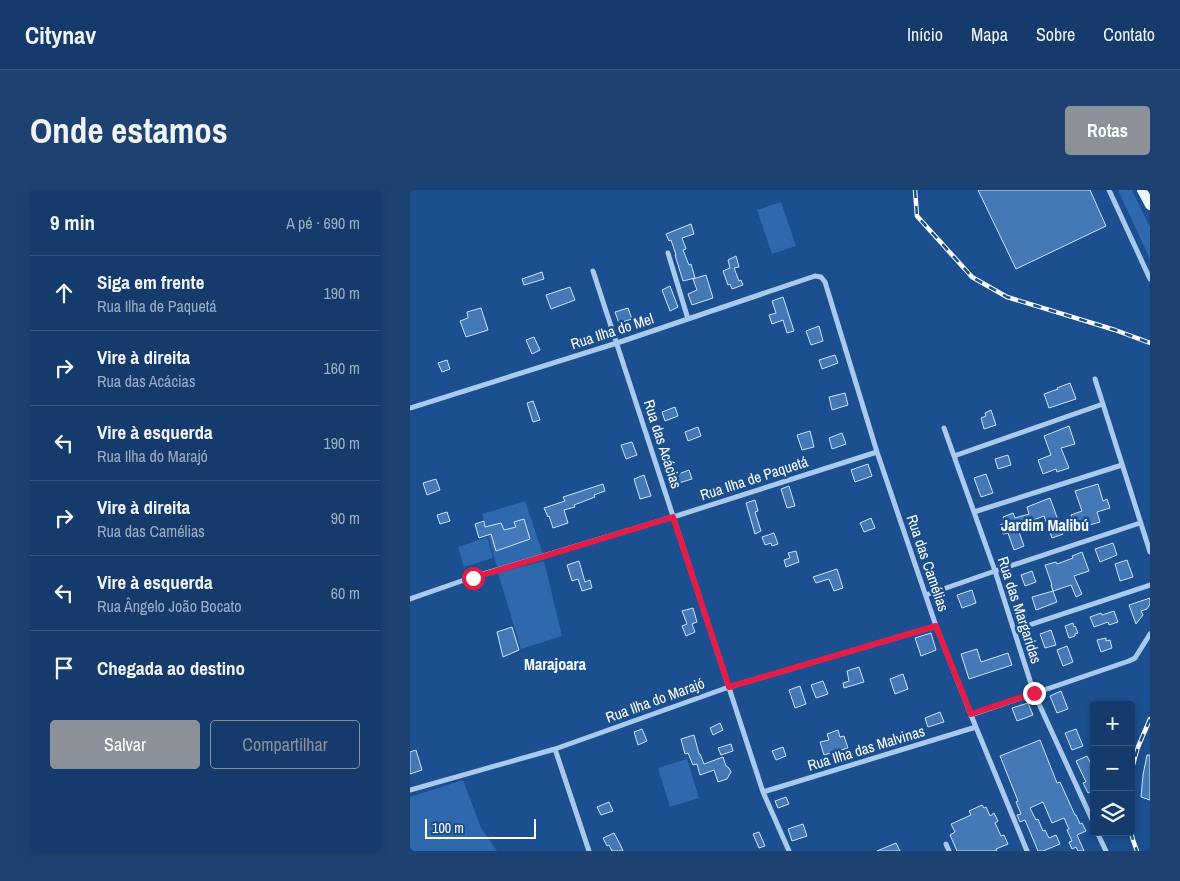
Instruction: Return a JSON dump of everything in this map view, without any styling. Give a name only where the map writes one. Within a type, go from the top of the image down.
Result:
[{"type":"main road","points":[[1146,197],[1150,209]]},
{"type":"street","points":[[1109,190],[1150,279]]},
{"type":"street","points":[[668,253],[688,319]]},
{"type":"street","name":"Rua das Acácias","points":[[593,271],[763,792],[789,851]]},
{"type":"street","name":"Rua Ilha do Mel","points":[[410,408],[617,343],[815,276],[821,277]]},
{"type":"street","name":"Rua das Camélias","points":[[821,277],[877,452],[936,626],[1027,851]]},
{"type":"street","points":[[1095,379],[1150,552]]},
{"type":"street","points":[[954,456],[1103,404]]},
{"type":"street","name":"Rua das Margaridas","points":[[944,428],[995,571],[1034,693],[1090,815]]},
{"type":"street","name":"Rua Ilha de Paquetá","points":[[410,599],[877,452]]},
{"type":"street","points":[[974,512],[1122,465]]},
{"type":"street","points":[[926,595],[1140,523]]},
{"type":"street","points":[[1014,630],[1150,585]]},
{"type":"street","name":"Rua Ilha do Marajó","points":[[410,790],[555,750],[729,687],[936,626]]},
{"type":"street","points":[[971,714],[1130,661],[1135,658],[1150,634]]},
{"type":"street","name":"Rua Ilha das Malvinas","points":[[763,792],[976,727]]},
{"type":"street","points":[[555,750],[589,851]]},
{"type":"street","points":[[1099,836],[1106,851]]},
{"type":"street","points":[[946,844],[949,851]]},
{"type":"shaded area","points":[[1118,190],[1132,190],[1150,227],[1150,259]]},
{"type":"shaded area","points":[[781,202],[796,246],[772,254],[757,210]]},
{"type":"shaded area","points":[[525,501],[543,554],[497,567],[482,514]]},
{"type":"shaded area","points":[[487,537],[493,558],[464,567],[458,547]]},
{"type":"shaded area","points":[[544,561],[562,636],[521,649],[498,573]]},
{"type":"shaded area","points":[[687,759],[699,798],[670,807],[658,768]]},
{"type":"shaded area","points":[[463,780],[481,828],[497,851],[410,851],[410,797]]},
{"type":"building","points":[[978,190],[1090,190],[1106,226],[1016,269]]},
{"type":"building","points":[[691,224],[694,234],[682,238],[686,249],[683,250],[689,265],[691,264],[695,278],[683,281],[671,240],[669,241],[666,234]]},
{"type":"building","points":[[736,256],[739,267],[734,268],[739,281],[741,280],[743,285],[732,289],[730,284],[728,285],[723,271],[730,268],[728,260]]},
{"type":"building","points":[[542,272],[544,279],[524,285],[522,279]]},
{"type":"building","points":[[706,275],[713,298],[692,305],[688,294],[697,290],[693,279]]},
{"type":"building","points":[[670,286],[678,307],[670,311],[662,290]]},
{"type":"building","points":[[570,287],[575,300],[551,309],[546,295]]},
{"type":"building","points":[[783,297],[794,331],[787,333],[783,320],[772,324],[769,315],[776,313],[772,301]]},
{"type":"building","points":[[481,308],[488,330],[466,337],[460,321],[468,318],[467,312]]},
{"type":"building","points":[[628,308],[632,319],[619,323],[615,312]]},
{"type":"building","points":[[819,326],[823,341],[811,345],[806,331]]},
{"type":"building","points":[[534,337],[540,350],[532,354],[526,340]]},
{"type":"building","points":[[835,355],[838,363],[822,369],[819,360]]},
{"type":"building","points":[[447,360],[450,369],[442,372],[438,363]]},
{"type":"building","points":[[1070,383],[1076,399],[1049,408],[1044,394]]},
{"type":"building","points":[[845,393],[848,405],[832,410],[829,397]]},
{"type":"building","points":[[533,401],[540,420],[533,422],[527,403]]},
{"type":"building","points":[[675,407],[678,416],[665,421],[662,412]]},
{"type":"building","points":[[991,410],[996,425],[984,429],[981,418],[986,416],[985,413]]},
{"type":"building","points":[[1069,426],[1075,444],[1061,448],[1069,468],[1057,472],[1056,469],[1043,474],[1038,460],[1051,455],[1044,436]]},
{"type":"building","points":[[698,427],[701,436],[688,441],[685,432]]},
{"type":"building","points":[[810,431],[814,447],[802,450],[797,435]]},
{"type":"building","points":[[842,433],[846,444],[832,449],[829,438]]},
{"type":"building","points":[[632,442],[637,455],[626,459],[621,445]]},
{"type":"building","points":[[1008,455],[1011,465],[998,469],[995,459]]},
{"type":"building","points":[[868,464],[872,476],[855,482],[851,470]]},
{"type":"building","points":[[689,470],[692,479],[679,483],[676,475]]},
{"type":"building","points":[[986,474],[993,493],[981,497],[974,478]]},
{"type":"building","points":[[644,475],[651,496],[640,499],[634,479]]},
{"type":"building","points":[[436,479],[440,490],[427,495],[423,483]]},
{"type":"building","points":[[603,484],[605,491],[574,505],[575,507],[564,510],[568,523],[553,528],[544,508],[565,501],[563,497]]},
{"type":"building","points":[[1098,484],[1103,501],[1107,499],[1110,508],[1097,512],[1100,522],[1076,529],[1071,515],[1082,511],[1075,491]]},
{"type":"building","points":[[789,486],[795,506],[787,508],[781,489]]},
{"type":"building","points":[[1050,498],[1063,534],[1052,538],[1044,516],[1031,521],[1032,524],[1018,529],[1024,546],[1014,550],[1008,533],[1003,534],[1000,525],[1005,523],[1003,517],[1013,513],[1015,518],[1029,514],[1027,507]]},
{"type":"building","points":[[755,500],[758,511],[755,512],[761,531],[755,534],[746,503]]},
{"type":"building","points":[[447,512],[450,521],[440,524],[437,515]]},
{"type":"building","points":[[871,518],[875,528],[864,532],[860,523]]},
{"type":"building","points":[[524,519],[530,539],[496,551],[491,534],[479,538],[475,524],[484,521],[485,527],[501,523],[504,530],[516,527],[514,522]]},
{"type":"building","points":[[774,533],[778,544],[772,546],[771,543],[765,545],[762,537]]},
{"type":"building","points":[[1113,543],[1117,555],[1100,562],[1095,549]]},
{"type":"building","points":[[796,551],[799,562],[786,567],[784,560],[790,558],[788,553]]},
{"type":"building","points":[[1082,552],[1089,571],[1074,576],[1082,594],[1076,597],[1071,585],[1053,591],[1045,565],[1056,562],[1057,564],[1073,558],[1072,556]]},
{"type":"building","points":[[1127,560],[1133,577],[1120,581],[1115,564]]},
{"type":"building","points":[[579,561],[585,582],[590,580],[592,588],[582,591],[578,579],[572,581],[567,565]]},
{"type":"building","points":[[837,569],[843,588],[834,591],[829,579],[816,583],[813,577]]},
{"type":"building","points":[[1032,571],[1036,582],[1025,586],[1021,575]]},
{"type":"building","points":[[972,590],[976,603],[962,608],[957,595]]},
{"type":"building","points":[[1053,591],[1057,602],[1036,610],[1032,597]]},
{"type":"building","points":[[1150,598],[1150,604],[1147,609],[1141,611],[1143,615],[1136,624],[1129,605]]},
{"type":"building","points":[[693,608],[697,622],[692,624],[695,632],[686,636],[682,626],[687,624],[682,611]]},
{"type":"building","points":[[1114,611],[1118,622],[1109,625],[1108,622],[1094,627],[1090,617]]},
{"type":"building","points":[[1073,623],[1078,633],[1069,638],[1065,626]]},
{"type":"building","points":[[512,627],[519,650],[503,657],[497,632]]},
{"type":"building","points":[[1051,630],[1056,645],[1045,648],[1040,634]]},
{"type":"building","points":[[931,633],[936,650],[921,656],[915,638]]},
{"type":"building","points":[[1106,638],[1106,641],[1110,640],[1112,648],[1101,652],[1097,640]]},
{"type":"building","points":[[1067,646],[1073,662],[1063,666],[1057,650]]},
{"type":"building","points":[[977,649],[981,662],[1008,653],[1012,665],[969,679],[961,654]]},
{"type":"building","points":[[859,667],[864,682],[844,688],[843,683],[849,681],[847,671]]},
{"type":"building","points":[[903,674],[908,689],[895,694],[890,679]]},
{"type":"building","points":[[823,681],[828,694],[816,698],[811,685]]},
{"type":"building","points":[[800,686],[806,704],[795,708],[789,690]]},
{"type":"building","points":[[1061,691],[1068,709],[1057,713],[1050,696]]},
{"type":"building","points":[[1028,703],[1033,715],[1017,721],[1012,708]]},
{"type":"building","points":[[940,712],[944,722],[928,727],[925,718]]},
{"type":"building","points":[[720,723],[723,730],[713,735],[710,728]]},
{"type":"building","points":[[642,729],[647,741],[638,745],[634,732]]},
{"type":"building","points":[[1076,729],[1083,746],[1072,750],[1065,733]]},
{"type":"building","points":[[838,730],[840,737],[844,736],[848,748],[824,755],[820,742],[829,740],[827,734]]},
{"type":"building","points":[[694,735],[704,764],[723,757],[726,766],[731,772],[727,779],[718,782],[714,770],[700,775],[697,764],[693,765],[688,753],[685,754],[681,739]]},
{"type":"building","points":[[1040,740],[1057,783],[1060,782],[1075,815],[1086,831],[1077,835],[1084,851],[1078,851],[1076,847],[1072,849],[1069,842],[1072,841],[1067,830],[1069,829],[1064,818],[1052,823],[1043,802],[1030,808],[1036,820],[1038,819],[1043,831],[1045,830],[1049,838],[1056,835],[1060,844],[1043,851],[1038,851],[1025,820],[1020,822],[1017,815],[1021,814],[1016,802],[1018,801],[1000,756]]},
{"type":"building","points":[[731,744],[733,751],[721,755],[718,748]]},
{"type":"building","points":[[783,747],[786,756],[776,760],[772,751]]},
{"type":"building","points":[[416,750],[422,770],[410,774],[410,752]]},
{"type":"building","points":[[1147,755],[1150,755],[1150,800],[1141,797]]},
{"type":"building","points":[[1087,756],[1090,762],[1090,792],[1088,793],[1083,783],[1086,782],[1076,761]]},
{"type":"building","points":[[786,797],[789,804],[778,808],[775,801]]},
{"type":"building","points":[[609,802],[613,811],[601,815],[597,807]]},
{"type":"building","points":[[982,805],[984,808],[986,807],[990,816],[994,813],[998,821],[995,823],[1001,836],[1004,835],[1008,844],[996,849],[997,851],[957,851],[950,835],[955,832],[951,824],[971,815],[969,811]]},
{"type":"building","points":[[803,824],[807,836],[792,841],[788,829]]},
{"type":"building","points":[[759,832],[765,846],[759,848],[753,834]]},
{"type":"building","points":[[614,833],[623,851],[612,851],[603,838]]},
{"type":"building","points":[[896,843],[900,851],[877,851]]},
{"type":"railway","points":[[915,190],[917,216],[972,277],[1007,297],[1115,330],[1150,343]]},
{"type":"railway","points":[[1135,758],[1150,719]]},
{"type":"railway","points":[[1132,836],[1137,851]]},
{"type":"district","name":"Jardim Malibú","points":[[1045,525]]},
{"type":"district","name":"Marajoara","points":[[555,664]]},
{"type":"route","points":[[473,578],[673,517],[729,687],[936,626],[971,714],[1034,693]]}]
